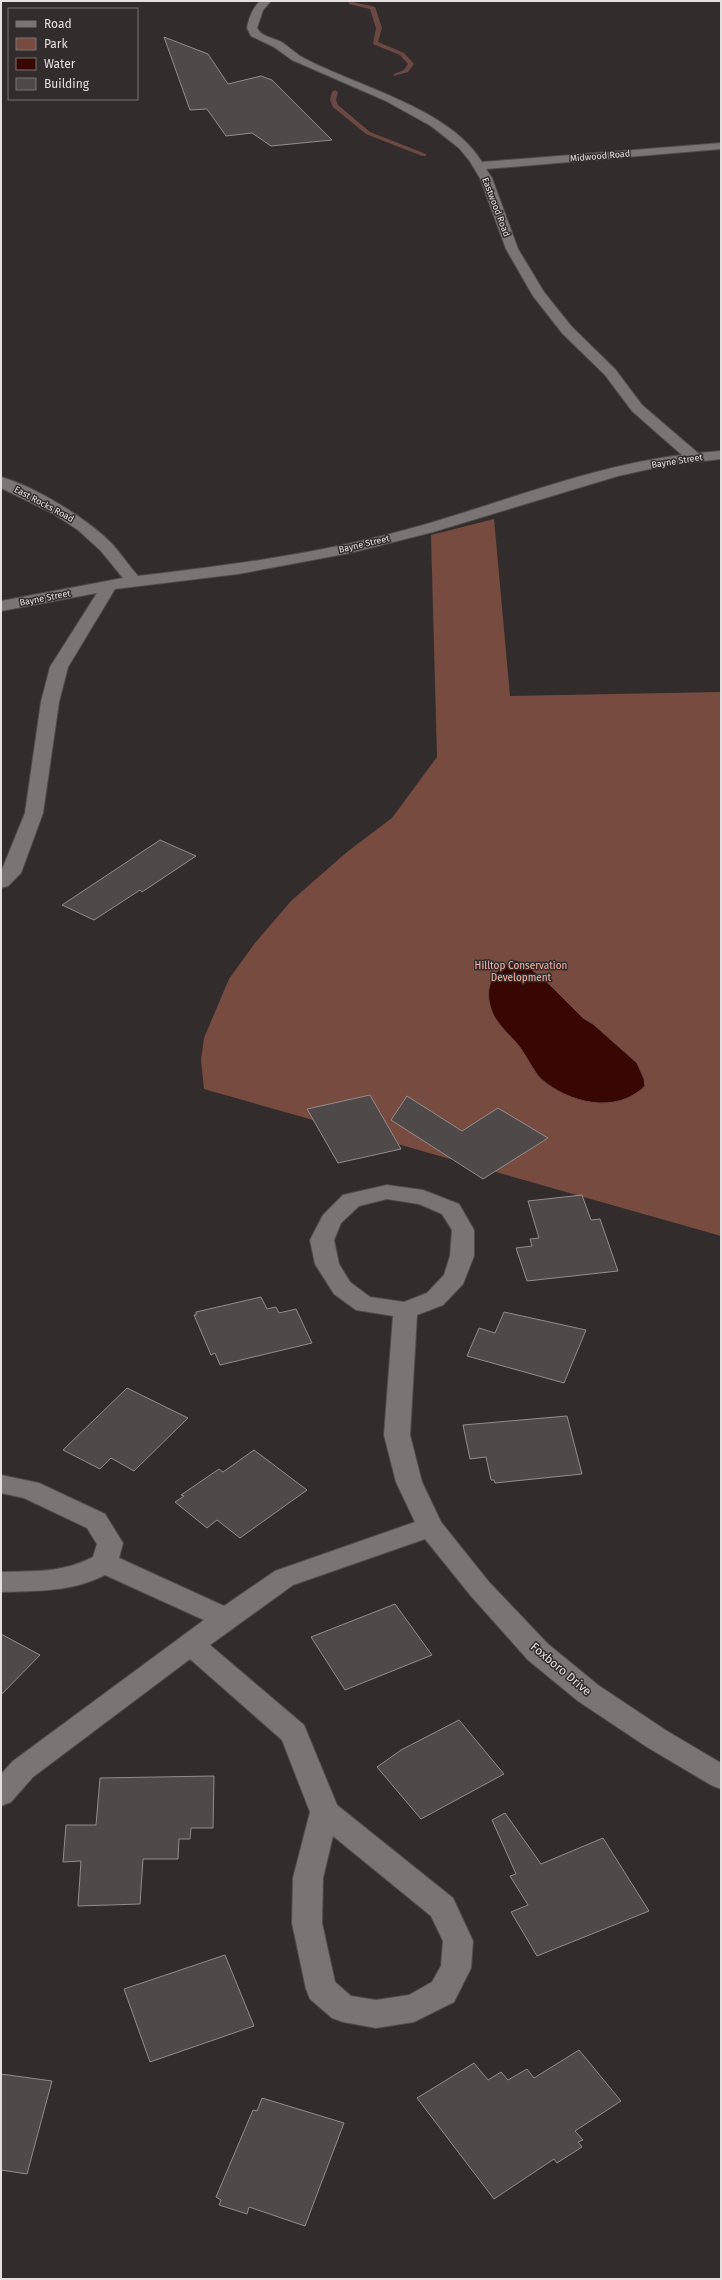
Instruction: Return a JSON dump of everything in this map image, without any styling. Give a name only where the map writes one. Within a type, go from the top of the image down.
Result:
[{"type":"street","name":"Eastwood Road","points":[[266,1],[258,9],[254,19],[252,28],[255,34],[278,45],[296,58],[390,99],[435,124],[463,146],[479,166],[486,178],[512,249],[538,293],[567,330],[610,372],[637,408],[693,457]]},
{"type":"street","name":"Midwood Road","points":[[479,166],[721,146]]},
{"type":"street","name":"Bayne Street","points":[[1,606],[134,581],[238,569],[350,548],[427,529],[615,472],[693,457],[721,455]]},
{"type":"street","name":"East Rocks Road","points":[[1,482],[52,507],[77,522],[108,549],[134,581]]},
{"type":"street","points":[[1,882],[11,873],[34,813],[50,702],[59,667],[108,586]]},
{"type":"street","points":[[387,1192],[423,1196],[451,1209],[463,1230],[462,1256],[456,1278],[435,1299],[405,1310],[364,1304],[342,1288],[327,1264],[322,1240],[331,1220],[351,1200],[387,1192]]},
{"type":"street","name":"Foxboro Drive","points":[[405,1310],[397,1435],[409,1482],[430,1527],[480,1589],[538,1652],[601,1701],[657,1740],[721,1777]]},
{"type":"street","points":[[1,1484],[30,1490],[96,1521],[110,1543],[104,1562],[79,1576],[41,1581],[1,1582]]},
{"type":"street","points":[[1,1794],[23,1769],[190,1644],[284,1578],[430,1527]]},
{"type":"street","points":[[104,1562],[227,1619]]},
{"type":"street","points":[[190,1644],[294,1733],[325,1812],[442,1907],[458,1941],[456,1968],[443,1992],[414,2008],[376,2014],[343,2008],[321,1989],[307,1923],[308,1878],[325,1812]]},
{"type":"green space","name":"Hilltop Conservation Development","points":[[494,519],[510,696],[721,692],[721,1236],[204,1089],[201,1060],[204,1038],[229,979],[255,943],[291,901],[347,852],[392,818],[437,757],[431,535]]},
{"type":"water","points":[[516,960],[526,965],[549,984],[583,1018],[593,1024],[637,1063],[644,1079],[645,1086],[633,1095],[620,1101],[607,1103],[579,1099],[565,1094],[541,1079],[519,1046],[496,1020],[490,1007],[489,990],[494,975],[507,964]]},
{"type":"building","points":[[164,37],[208,54],[228,84],[261,76],[272,80],[332,140],[271,146],[252,133],[226,136],[207,109],[190,110]]},
{"type":"building","points":[[160,840],[196,856],[142,892],[140,890],[94,920],[62,905]]},
{"type":"building","points":[[370,1095],[401,1149],[338,1163],[307,1109]]},
{"type":"building","points":[[407,1096],[462,1131],[498,1108],[548,1138],[483,1179],[391,1120]]},
{"type":"building","points":[[582,1195],[591,1220],[600,1219],[618,1271],[527,1281],[516,1248],[532,1246],[530,1239],[539,1238],[528,1201]]},
{"type":"building","points":[[261,1297],[267,1309],[276,1307],[279,1313],[296,1309],[312,1343],[220,1365],[215,1353],[211,1355],[194,1315],[196,1315],[196,1312]]},
{"type":"building","points":[[504,1312],[586,1330],[564,1383],[467,1356],[479,1328],[495,1333]]},
{"type":"building","points":[[127,1388],[188,1418],[134,1471],[111,1458],[100,1469],[63,1450]]},
{"type":"building","points":[[567,1416],[582,1474],[495,1483],[494,1480],[491,1480],[486,1457],[470,1459],[463,1425]]},
{"type":"building","points":[[254,1450],[307,1490],[240,1538],[217,1520],[207,1528],[175,1502],[184,1496],[181,1495],[219,1469],[223,1472]]},
{"type":"building","points":[[395,1604],[432,1655],[345,1690],[311,1637]]},
{"type":"building","points":[[1,1634],[40,1655],[1,1695]]},
{"type":"building","points":[[459,1720],[504,1774],[421,1819],[377,1767],[401,1750]]},
{"type":"building","points":[[214,1776],[213,1828],[191,1828],[190,1839],[179,1839],[178,1859],[143,1859],[140,1904],[78,1906],[81,1861],[63,1862],[66,1825],[96,1825],[100,1778]]},
{"type":"building","points":[[505,1813],[541,1864],[603,1838],[649,1911],[537,1956],[511,1912],[528,1905],[510,1876],[516,1874],[492,1820]]},
{"type":"building","points":[[225,1955],[254,2026],[150,2062],[124,1989]]},
{"type":"building","points":[[579,2050],[621,2101],[575,2131],[583,2140],[578,2142],[582,2147],[557,2163],[554,2159],[494,2199],[417,2098],[474,2063],[488,2080],[501,2072],[508,2080],[527,2069],[534,2078]]},
{"type":"building","points":[[1,2074],[52,2081],[27,2174],[1,2170]]},
{"type":"building","points":[[262,2098],[344,2123],[305,2226],[249,2207],[247,2214],[219,2205],[221,2200],[216,2197],[253,2110],[257,2111]]},
{"type":"waterway","points":[[351,1],[351,3],[373,8],[379,28],[378,37],[375,43],[402,54],[411,64],[406,71],[396,75]]},
{"type":"waterway","points":[[335,92],[333,100],[335,106],[368,133],[424,155]]}]
